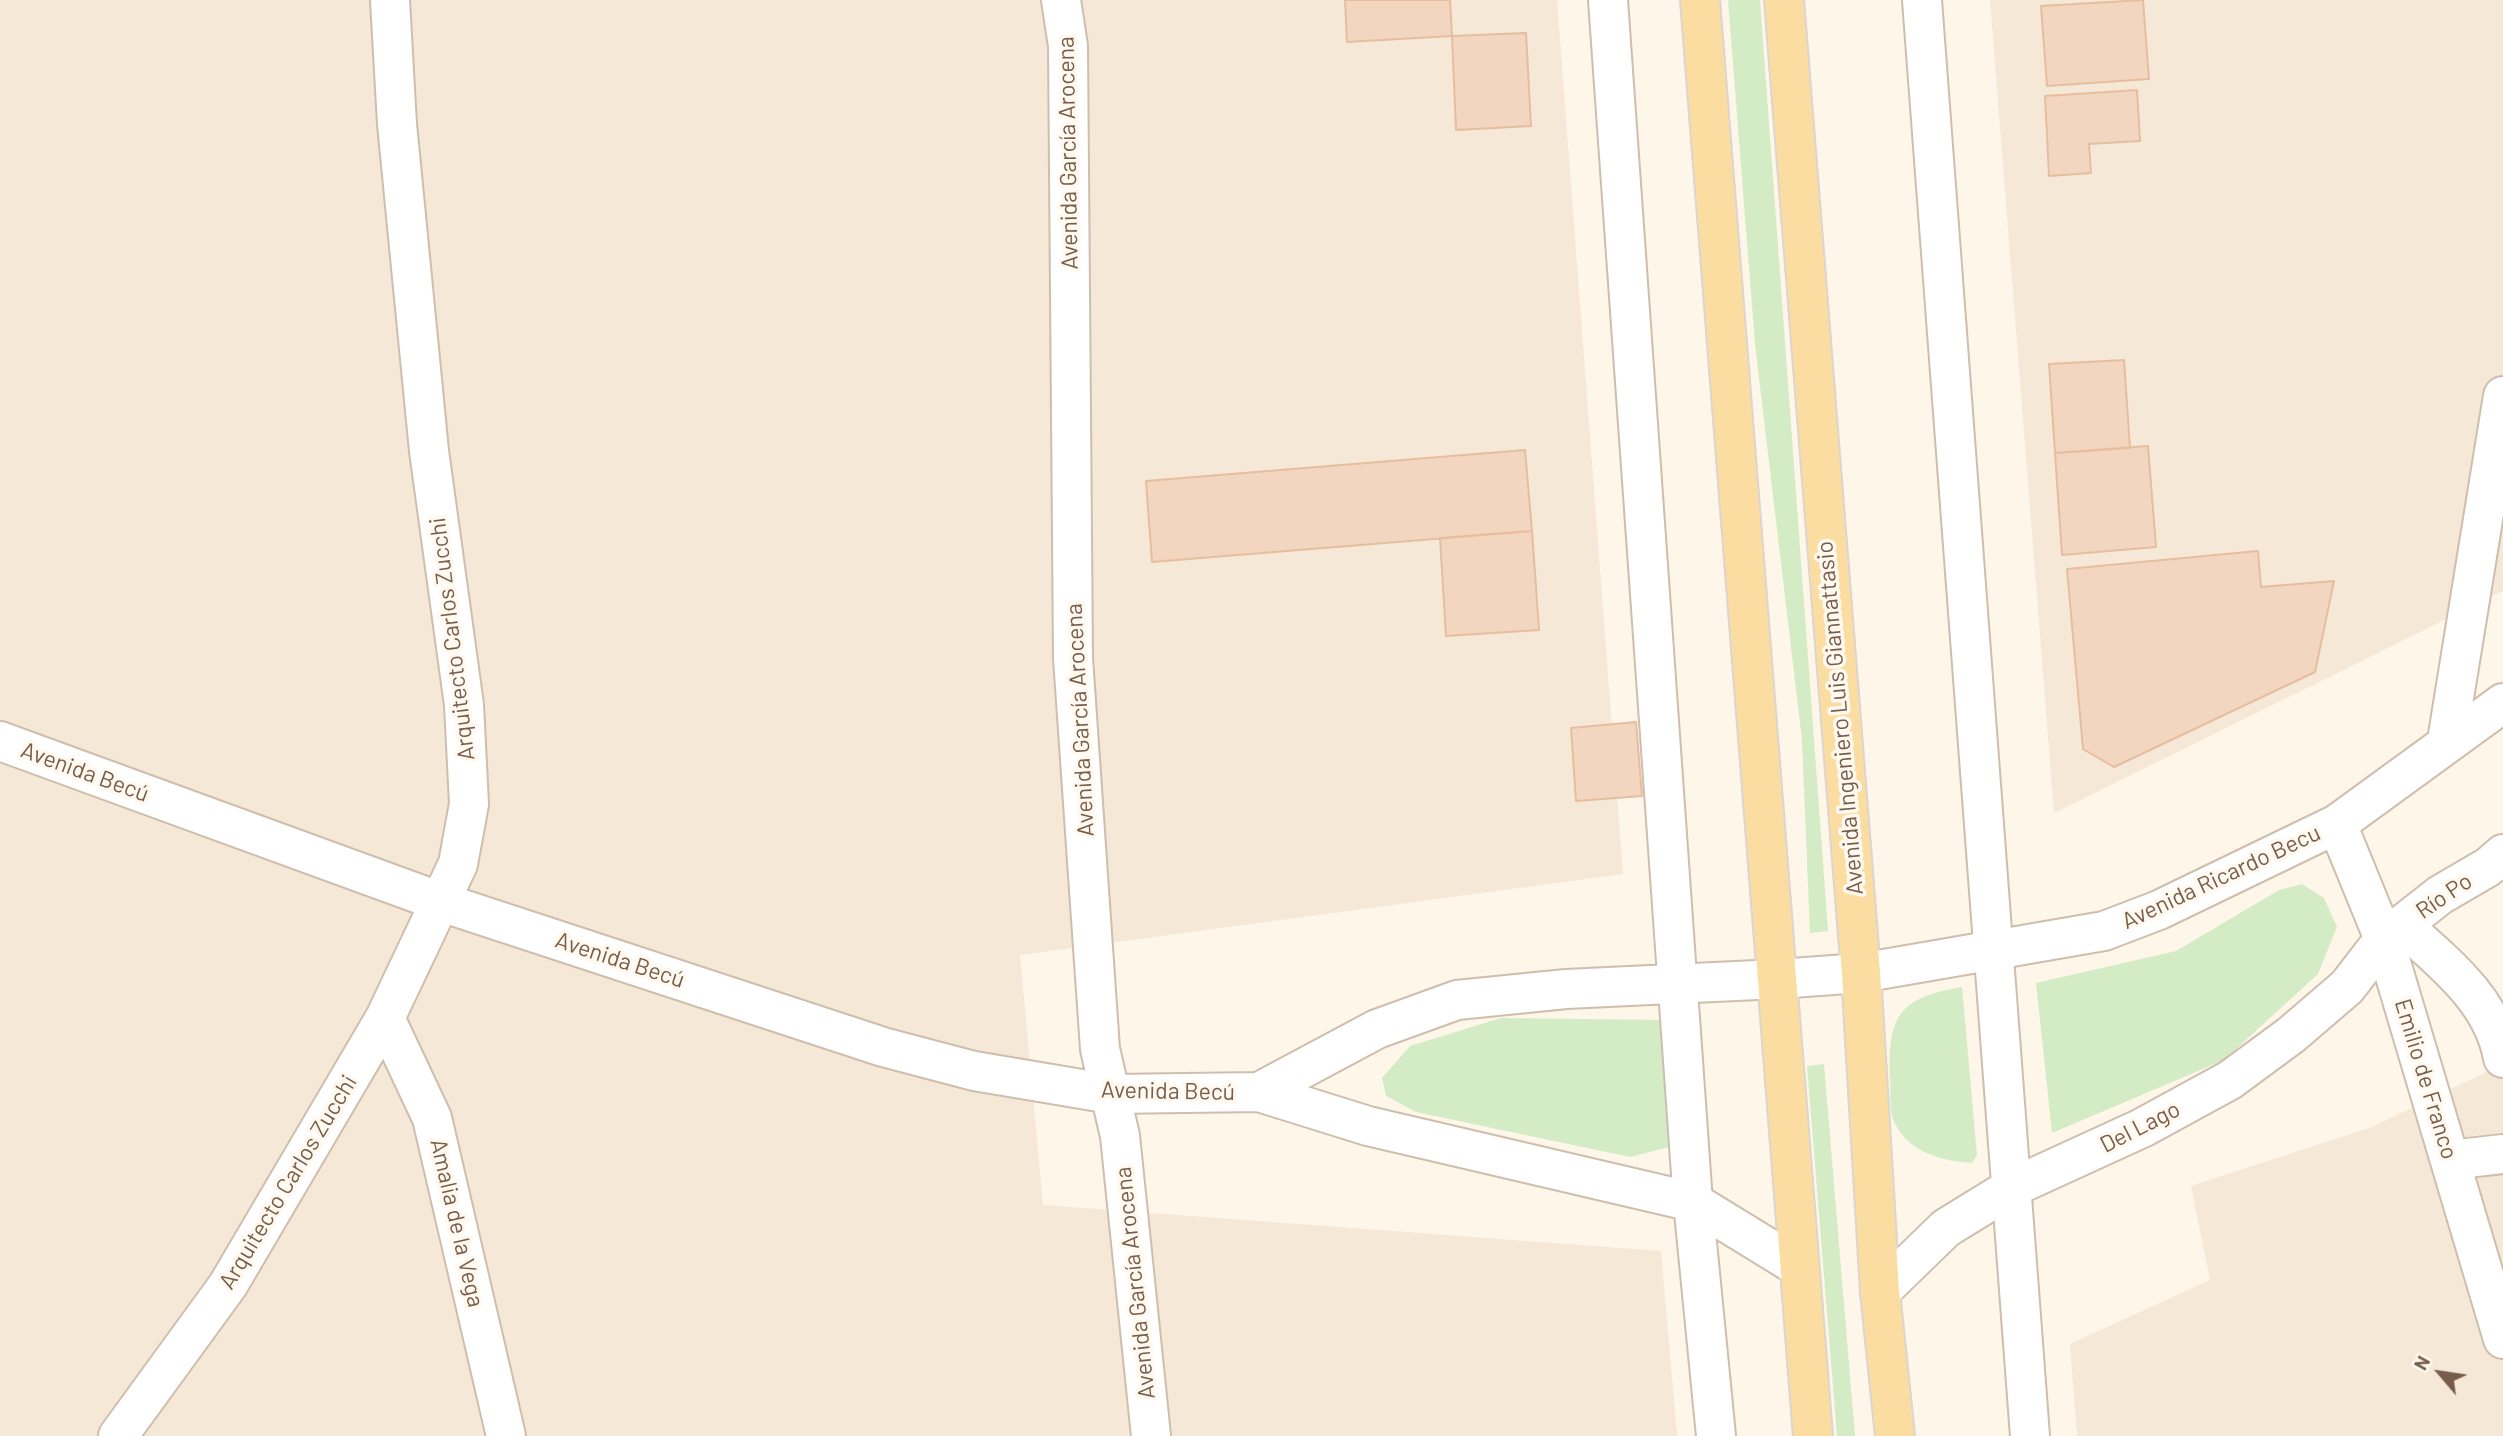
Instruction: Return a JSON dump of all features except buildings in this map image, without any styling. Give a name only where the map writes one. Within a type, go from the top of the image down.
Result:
[{"type":"main road","points":[[1700,0],[1812,1436]]},
{"type":"main road","name":"Avenida Ingeniero Luis Giannattasio","points":[[1784,0],[1861,973],[1880,1292],[1895,1436]]},
{"type":"street","name":"Arquitecto Carlos Zucchi","points":[[118,1436],[228,1285],[385,1018],[458,864],[469,804],[464,705],[429,451],[397,124],[390,0]]},
{"type":"street","name":"Avenida García Arocena","points":[[1062,0],[1068,46],[1073,659],[1100,1049],[1120,1136],[1151,1436]]},
{"type":"street","points":[[1608,0],[1693,1202],[1716,1436]]},
{"type":"street","points":[[1922,0],[2030,1436]]},
{"type":"street","points":[[2447,741],[2503,396]]},
{"type":"street","name":"Avenida Ricardo Becu","points":[[1778,979],[1861,973],[2104,931],[2159,910],[2337,824],[2503,702]]},
{"type":"street","name":"Avenida Becú","points":[[0,741],[441,902],[883,1047],[974,1071],[1111,1094],[1259,1092],[1368,1126],[1693,1202],[1799,1267]]},
{"type":"street","name":"Emilio de Franco","points":[[2337,824],[2393,932],[2450,1160],[2503,1339]]},
{"type":"street","name":"Río Po","points":[[2393,932],[2440,895],[2488,867],[2503,854]]},
{"type":"street","points":[[2393,932],[2456,974],[2486,1011],[2500,1042],[2503,1058]]},
{"type":"street","name":"Del Lago","points":[[1880,1292],[1946,1228],[2011,1188],[2142,1128],[2230,1080],[2291,1035],[2347,987],[2393,932]]},
{"type":"street","name":"Avenida Becú","points":[[1259,1092],[1377,1029],[1457,1000],[1566,989],[1778,979]]},
{"type":"street","name":"Amalia de la Vega","points":[[385,1018],[432,1118],[506,1436]]},
{"type":"street","points":[[2450,1160],[2503,1154]]},
{"type":"shaded area","points":[[0,0],[1557,0],[1623,874],[1020,955],[1043,1205],[1661,1251],[1677,1436],[0,1436]]},
{"type":"shaded area","points":[[1990,0],[2503,0],[2503,591],[2054,813]]},
{"type":"shaded area","points":[[2503,1064],[2503,1436],[2077,1436],[2070,1344],[2210,1280],[2191,1186],[2372,1127]]},
{"type":"green space","points":[[1728,0],[1760,0],[1828,931],[1810,933],[1802,740],[1755,344]]},
{"type":"green space","points":[[2302,884],[2324,898],[2337,927],[2318,974],[2224,1060],[2052,1133],[2036,983],[2176,951],[2279,890]]},
{"type":"green space","points":[[1962,987],[1977,1155],[1972,1163],[1948,1160],[1914,1146],[1897,1128],[1891,1107],[1891,1039],[1901,1013],[1923,997]]},
{"type":"green space","points":[[1501,1018],[1666,1020],[1677,1145],[1630,1157],[1416,1112],[1386,1096],[1382,1078],[1410,1046]]},
{"type":"green space","points":[[1824,1064],[1855,1436],[1837,1436],[1807,1066]]}]
